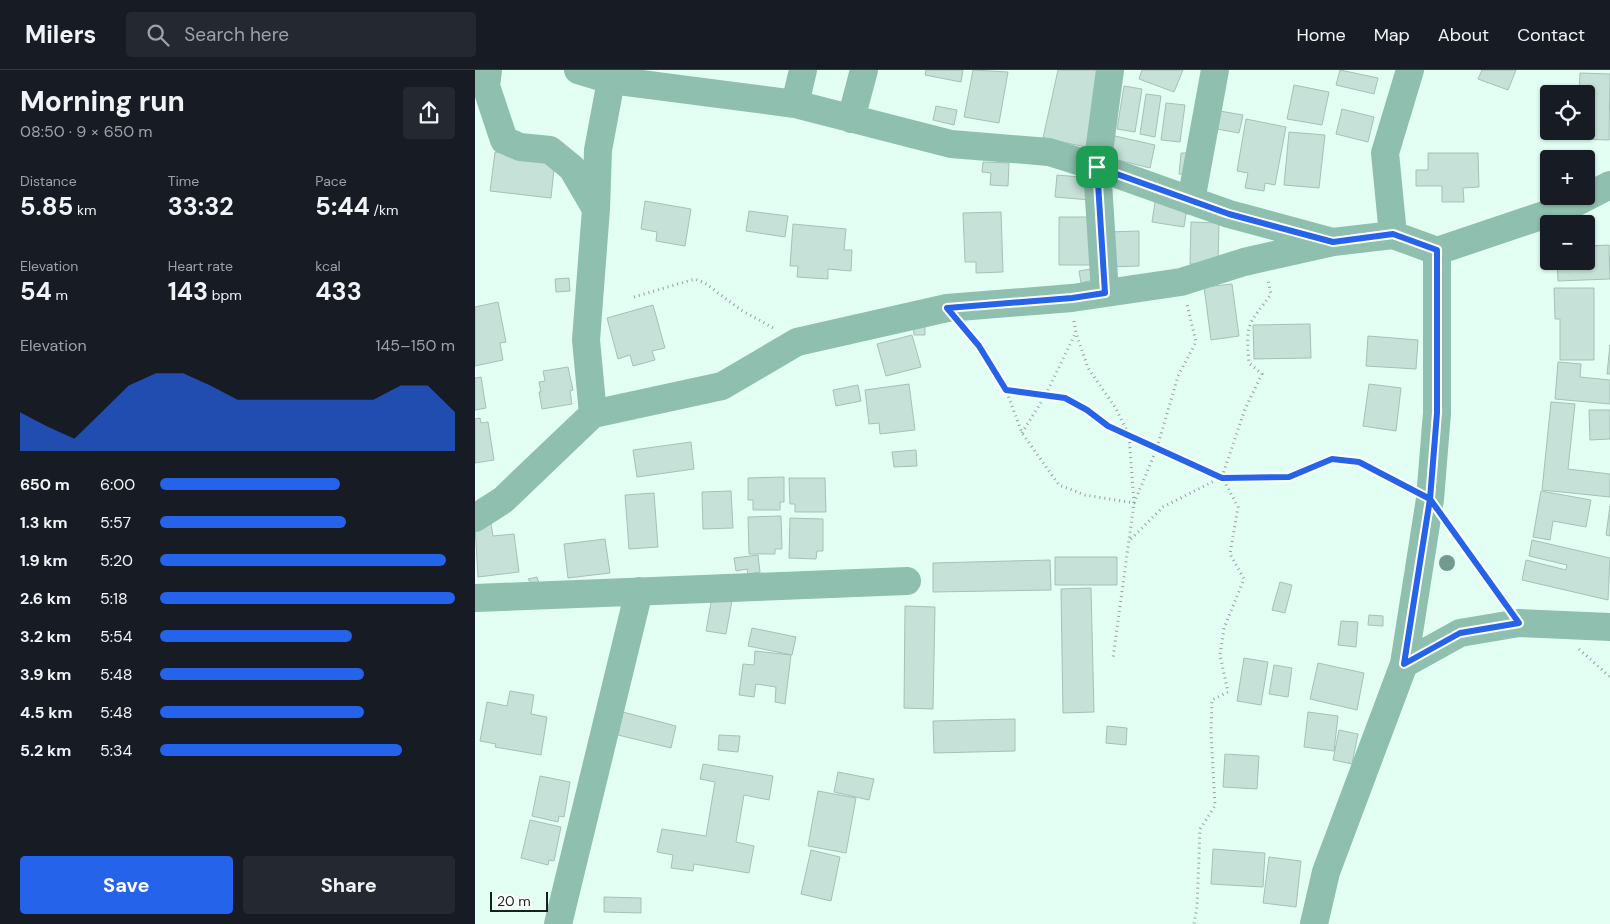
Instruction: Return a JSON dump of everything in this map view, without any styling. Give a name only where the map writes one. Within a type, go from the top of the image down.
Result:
[{"type":"street","points":[[488,70],[485,86],[504,140],[520,147],[550,150],[572,168],[596,209]]},
{"type":"street","points":[[578,70],[795,104],[951,144],[1049,152],[1229,214],[1333,242]]},
{"type":"street","points":[[795,104],[803,70]]},
{"type":"street","points":[[851,119],[864,70]]},
{"type":"street","points":[[1105,293],[1097,167],[1110,70]]},
{"type":"street","points":[[1191,201],[1215,70]]},
{"type":"street","points":[[1393,234],[1385,153],[1410,70]]},
{"type":"street","points":[[593,414],[586,340],[596,209],[598,150],[612,75]]},
{"type":"street","points":[[475,518],[503,500],[593,414],[722,386],[797,342],[947,308],[1072,298],[1181,282],[1244,262],[1333,242],[1393,234],[1437,250],[1565,208],[1610,185]]},
{"type":"street","points":[[1313,924],[1326,872],[1404,664],[1430,499],[1437,413],[1437,250]]},
{"type":"street","points":[[475,598],[639,590],[907,581]]},
{"type":"street","points":[[558,924],[639,590]]},
{"type":"street","points":[[1404,664],[1460,633],[1519,623],[1610,627]]},
{"type":"path","points":[[1222,478],[1245,409],[1263,374],[1249,363],[1248,328],[1255,313],[1271,294],[1266,274],[1244,262]]},
{"type":"path","points":[[634,297],[695,279],[705,283],[741,310],[797,342]]},
{"type":"path","points":[[1134,503],[1157,448],[1178,376],[1196,342],[1181,282]]},
{"type":"path","points":[[1072,298],[1075,333],[1088,368],[1115,407],[1129,434],[1134,503],[1131,539],[1113,658]]},
{"type":"path","points":[[947,308],[979,346],[1006,390],[1022,433],[1059,485],[1085,494],[1134,503]]},
{"type":"path","points":[[1022,433],[1045,396],[1075,333]]},
{"type":"path","points":[[1006,390],[1065,398],[1087,410],[1108,426],[1222,478],[1238,507],[1230,554],[1244,579],[1224,628],[1220,655],[1228,692],[1212,700],[1211,732],[1215,806],[1200,829],[1197,907],[1194,924]]},
{"type":"path","points":[[1131,539],[1163,507],[1222,478],[1289,477],[1332,459],[1359,462],[1430,499],[1519,623]]},
{"type":"path","points":[[1571,646],[1580,649],[1610,677]]},
{"type":"building","points":[[926,70],[963,70],[961,82],[925,75]]},
{"type":"building","points":[[973,70],[1008,72],[999,123],[964,117]]},
{"type":"building","points":[[1058,70],[1102,70],[1086,147],[1043,138]]},
{"type":"building","points":[[1142,70],[1183,70],[1174,92],[1139,79]]},
{"type":"building","points":[[1340,70],[1378,78],[1374,94],[1336,85]]},
{"type":"building","points":[[1482,70],[1516,70],[1508,90],[1478,79]]},
{"type":"building","points":[[1580,73],[1610,74],[1609,140],[1595,140],[1595,85],[1579,85]]},
{"type":"building","points":[[1294,85],[1329,92],[1322,125],[1287,119]]},
{"type":"building","points":[[1124,86],[1142,89],[1135,132],[1117,129]]},
{"type":"building","points":[[1146,94],[1161,96],[1155,137],[1140,134]]},
{"type":"building","points":[[1166,103],[1185,105],[1180,142],[1161,140]]},
{"type":"building","points":[[936,106],[957,110],[954,125],[933,120]]},
{"type":"building","points":[[1342,109],[1374,117],[1368,142],[1336,134]]},
{"type":"building","points":[[1214,110],[1243,115],[1239,133],[1211,128]]},
{"type":"building","points":[[1246,119],[1286,127],[1275,185],[1265,183],[1264,191],[1245,188],[1248,173],[1237,171]]},
{"type":"building","points":[[1289,132],[1325,135],[1319,188],[1284,185]]},
{"type":"building","points":[[1115,136],[1155,145],[1150,168],[1110,158]]},
{"type":"building","points":[[495,152],[555,159],[551,198],[490,191]]},
{"type":"building","points":[[1181,153],[1191,153],[1189,175],[1179,174]]},
{"type":"building","points":[[1428,153],[1478,153],[1479,187],[1463,188],[1464,202],[1442,202],[1442,186],[1416,186],[1416,170],[1428,170]]},
{"type":"building","points":[[983,162],[1009,163],[1008,186],[990,185],[991,173],[982,172]]},
{"type":"building","points":[[1057,175],[1092,178],[1090,200],[1055,197]]},
{"type":"building","points":[[645,201],[691,209],[685,246],[656,241],[657,232],[641,229]]},
{"type":"building","points":[[1155,202],[1187,207],[1184,227],[1152,222]]},
{"type":"building","points":[[749,211],[788,216],[785,237],[746,231]]},
{"type":"building","points":[[1001,212],[1003,272],[976,273],[976,262],[965,262],[963,213]]},
{"type":"building","points":[[1059,217],[1092,217],[1092,265],[1059,265]]},
{"type":"building","points":[[1191,222],[1219,223],[1218,265],[1190,264]]},
{"type":"building","points":[[793,224],[846,229],[844,250],[852,250],[851,271],[828,269],[828,279],[797,277],[798,266],[790,266]]},
{"type":"building","points":[[1139,231],[1139,266],[1109,267],[1108,232]]},
{"type":"building","points":[[1609,245],[1610,279],[1558,281],[1557,270],[1595,270],[1595,246]]},
{"type":"building","points":[[1091,269],[1093,280],[1081,283],[1079,271]]},
{"type":"building","points":[[569,278],[570,291],[556,292],[555,279]]},
{"type":"building","points":[[1232,284],[1239,336],[1211,340],[1204,287]]},
{"type":"building","points":[[1554,288],[1594,288],[1594,360],[1560,360],[1560,319],[1555,319]]},
{"type":"building","points":[[498,302],[506,342],[500,343],[503,360],[475,366],[475,307]]},
{"type":"building","points":[[653,305],[665,348],[652,351],[655,360],[633,366],[630,355],[618,359],[607,318]]},
{"type":"building","points":[[913,320],[925,320],[925,335],[914,335]]},
{"type":"building","points":[[1310,324],[1311,358],[1254,359],[1253,325]]},
{"type":"building","points":[[912,335],[921,367],[886,376],[877,344]]},
{"type":"building","points":[[1368,336],[1418,340],[1416,369],[1366,366]]},
{"type":"building","points":[[1610,345],[1610,374],[1607,374]]},
{"type":"building","points":[[1558,362],[1581,364],[1580,377],[1610,380],[1610,404],[1555,399]]},
{"type":"building","points":[[568,367],[573,390],[570,391],[572,404],[542,409],[539,382],[545,381],[543,371]]},
{"type":"building","points":[[481,377],[486,408],[475,410],[475,378]]},
{"type":"building","points":[[909,384],[915,430],[880,434],[879,423],[869,424],[865,390]]},
{"type":"building","points":[[1369,384],[1401,388],[1396,431],[1363,426]]},
{"type":"building","points":[[858,385],[861,401],[836,406],[833,390]]},
{"type":"building","points":[[1551,402],[1575,404],[1568,469],[1610,474],[1610,497],[1542,490]]},
{"type":"building","points":[[1589,410],[1610,410],[1610,439],[1590,440]]},
{"type":"building","points":[[480,418],[481,423],[488,422],[494,460],[475,463],[475,419]]},
{"type":"building","points":[[691,442],[694,469],[637,477],[633,450]]},
{"type":"building","points":[[916,450],[917,466],[894,467],[892,452]]},
{"type":"building","points":[[784,477],[784,502],[780,502],[780,510],[753,510],[753,500],[748,500],[748,478]]},
{"type":"building","points":[[789,478],[825,478],[826,512],[795,512],[795,504],[790,504]]},
{"type":"building","points":[[731,491],[733,528],[703,529],[702,492]]},
{"type":"building","points":[[1541,491],[1591,500],[1586,527],[1553,521],[1550,540],[1533,537]]},
{"type":"building","points":[[654,493],[658,547],[629,549],[625,495]]},
{"type":"building","points":[[1610,506],[1610,536],[1606,535]]},
{"type":"building","points":[[781,516],[782,549],[775,549],[775,554],[749,554],[748,517]]},
{"type":"building","points":[[790,518],[823,519],[823,551],[817,551],[816,559],[789,558]]},
{"type":"building","points":[[491,524],[493,536],[514,534],[519,572],[478,577],[475,526]]},
{"type":"building","points":[[605,539],[610,573],[568,578],[564,544]]},
{"type":"building","points":[[1532,540],[1610,558],[1608,600],[1522,580],[1526,560],[1566,570],[1567,565],[1529,556]]},
{"type":"building","points":[[758,555],[760,572],[748,574],[747,569],[736,571],[734,558]]},
{"type":"building","points":[[1055,557],[1117,557],[1117,585],[1055,585]]},
{"type":"building","points":[[1050,560],[1051,590],[933,592],[933,563]]},
{"type":"building","points":[[537,577],[539,583],[532,585],[528,579]]},
{"type":"building","points":[[1280,582],[1292,585],[1285,613],[1272,610]]},
{"type":"building","points":[[1091,588],[1094,712],[1063,713],[1061,589]]},
{"type":"building","points":[[713,591],[733,595],[726,634],[706,631]]},
{"type":"building","points":[[905,606],[935,607],[933,709],[904,708]]},
{"type":"building","points":[[1369,615],[1383,616],[1383,626],[1368,625]]},
{"type":"building","points":[[1341,621],[1358,622],[1356,647],[1338,645]]},
{"type":"building","points":[[752,628],[796,637],[792,655],[748,646]]},
{"type":"building","points":[[755,651],[791,655],[785,704],[775,702],[776,687],[756,684],[754,697],[739,695],[743,664],[754,665]]},
{"type":"building","points":[[1244,658],[1268,662],[1261,705],[1237,701]]},
{"type":"building","points":[[1318,663],[1364,673],[1357,710],[1310,699]]},
{"type":"building","points":[[1274,665],[1292,668],[1288,697],[1269,694]]},
{"type":"building","points":[[510,691],[534,695],[531,714],[547,717],[541,755],[495,747],[496,744],[480,741],[487,702],[507,706]]},
{"type":"building","points":[[623,712],[676,726],[671,748],[618,735]]},
{"type":"building","points":[[1308,712],[1338,716],[1334,751],[1304,747]]},
{"type":"building","points":[[1015,719],[1015,751],[934,753],[933,721]]},
{"type":"building","points":[[1107,726],[1127,728],[1126,745],[1106,743]]},
{"type":"building","points":[[1339,730],[1358,734],[1352,764],[1333,760]]},
{"type":"building","points":[[719,735],[740,736],[738,752],[718,750]]},
{"type":"building","points":[[1225,754],[1259,756],[1257,789],[1223,787]]},
{"type":"building","points":[[703,764],[773,776],[769,800],[744,795],[736,842],[754,846],[749,873],[694,864],[693,871],[671,868],[673,855],[657,852],[662,829],[706,836],[715,782],[700,779]]},
{"type":"building","points":[[838,772],[874,779],[869,800],[834,792]]},
{"type":"building","points":[[540,776],[570,782],[564,817],[559,816],[558,822],[532,816]]},
{"type":"building","points":[[818,791],[856,798],[846,853],[808,846]]},
{"type":"building","points":[[530,820],[561,827],[554,861],[549,860],[548,865],[521,858]]},
{"type":"building","points":[[1213,849],[1265,853],[1263,887],[1211,884]]},
{"type":"building","points":[[811,850],[840,857],[831,901],[801,894]]},
{"type":"building","points":[[1269,857],[1301,861],[1296,907],[1263,903]]},
{"type":"building","points":[[604,897],[641,898],[641,913],[604,912]]},
{"type":"route","points":[[1097,167],[1105,293],[1072,298],[947,308],[979,346],[1006,390],[1065,398],[1087,410],[1108,426],[1222,478],[1289,477],[1332,459],[1359,462],[1430,499],[1404,664],[1460,633],[1519,623],[1430,499],[1437,413],[1437,250],[1393,234],[1333,242],[1229,214],[1097,167]]}]
